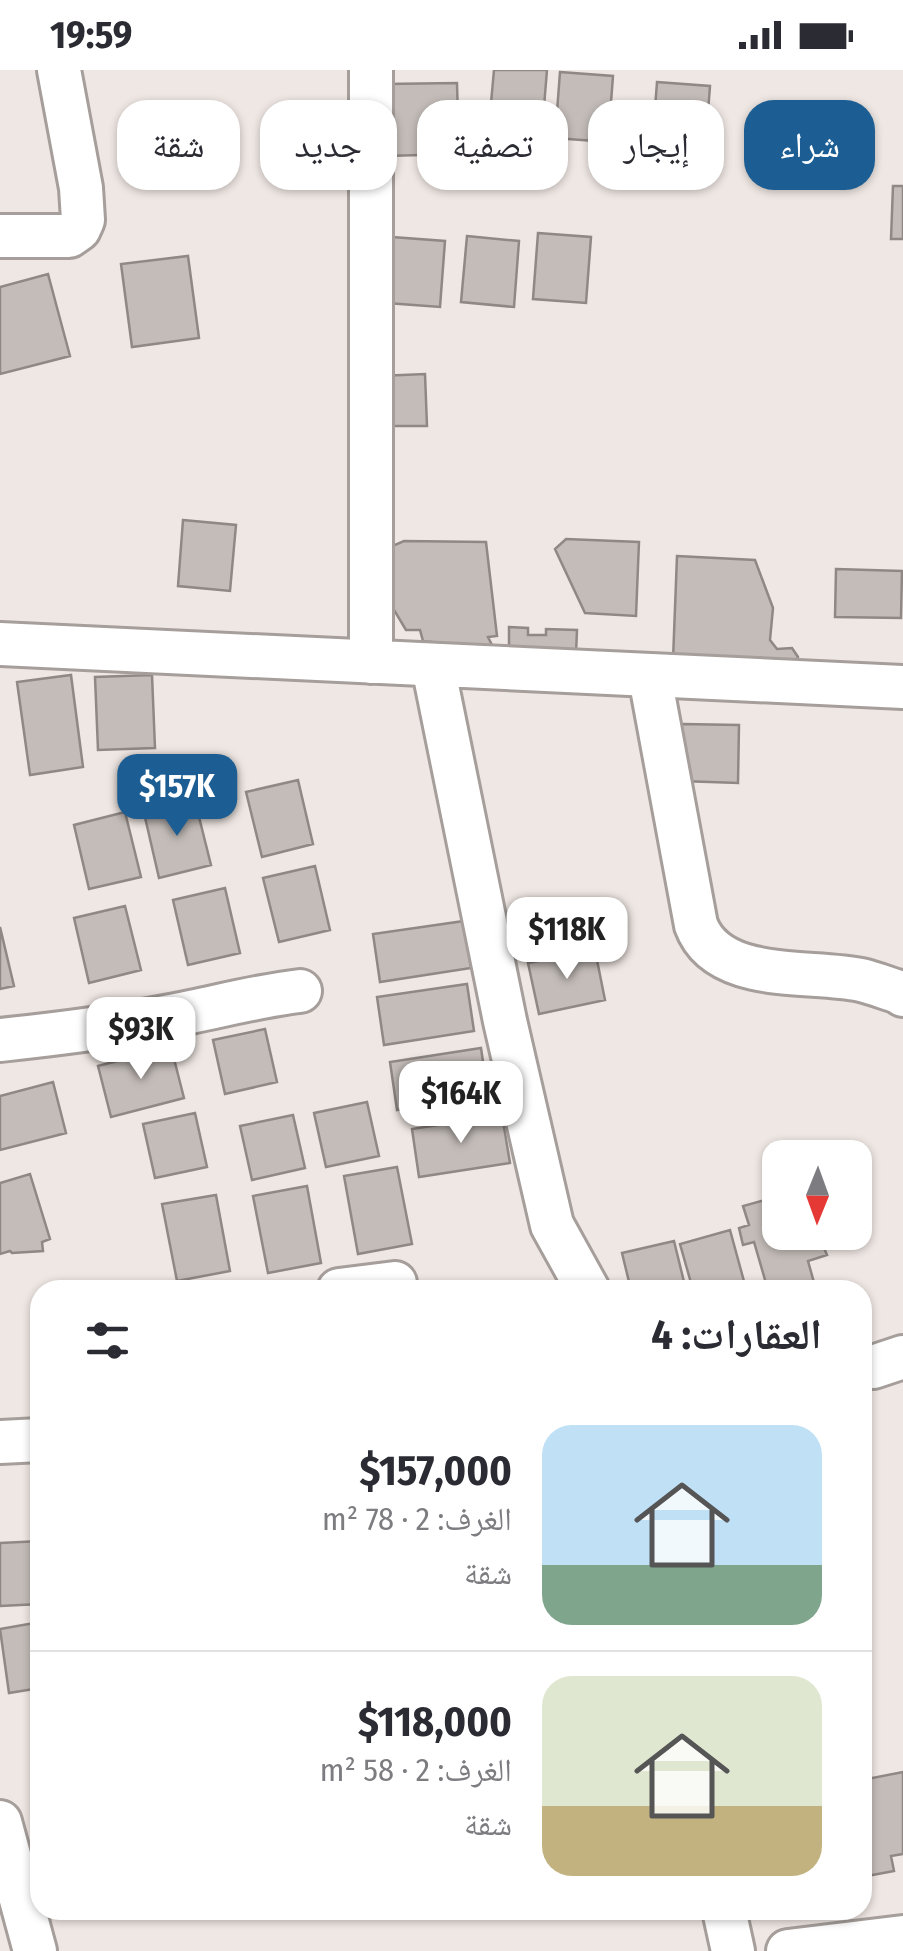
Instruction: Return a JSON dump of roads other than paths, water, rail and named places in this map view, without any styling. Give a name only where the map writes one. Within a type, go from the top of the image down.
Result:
[{"type":"street","points":[[0,236],[69,236],[83,220],[81,188],[59,70]]},
{"type":"street","points":[[371,70],[371,662]]},
{"type":"street","points":[[0,644],[903,688]]},
{"type":"street","points":[[433,666],[505,1020],[552,1226],[582,1280]]},
{"type":"street","points":[[650,677],[696,925],[710,950],[754,968],[861,980],[903,996]]},
{"type":"street","points":[[0,1040],[92,1030],[265,995],[300,992]]},
{"type":"street","points":[[0,1442],[30,1440]]},
{"type":"street","points":[[0,1822],[35,1951]]},
{"type":"street","points":[[726,1920],[733,1951]]},
{"type":"street","points":[[788,1951],[903,1937]]}]
